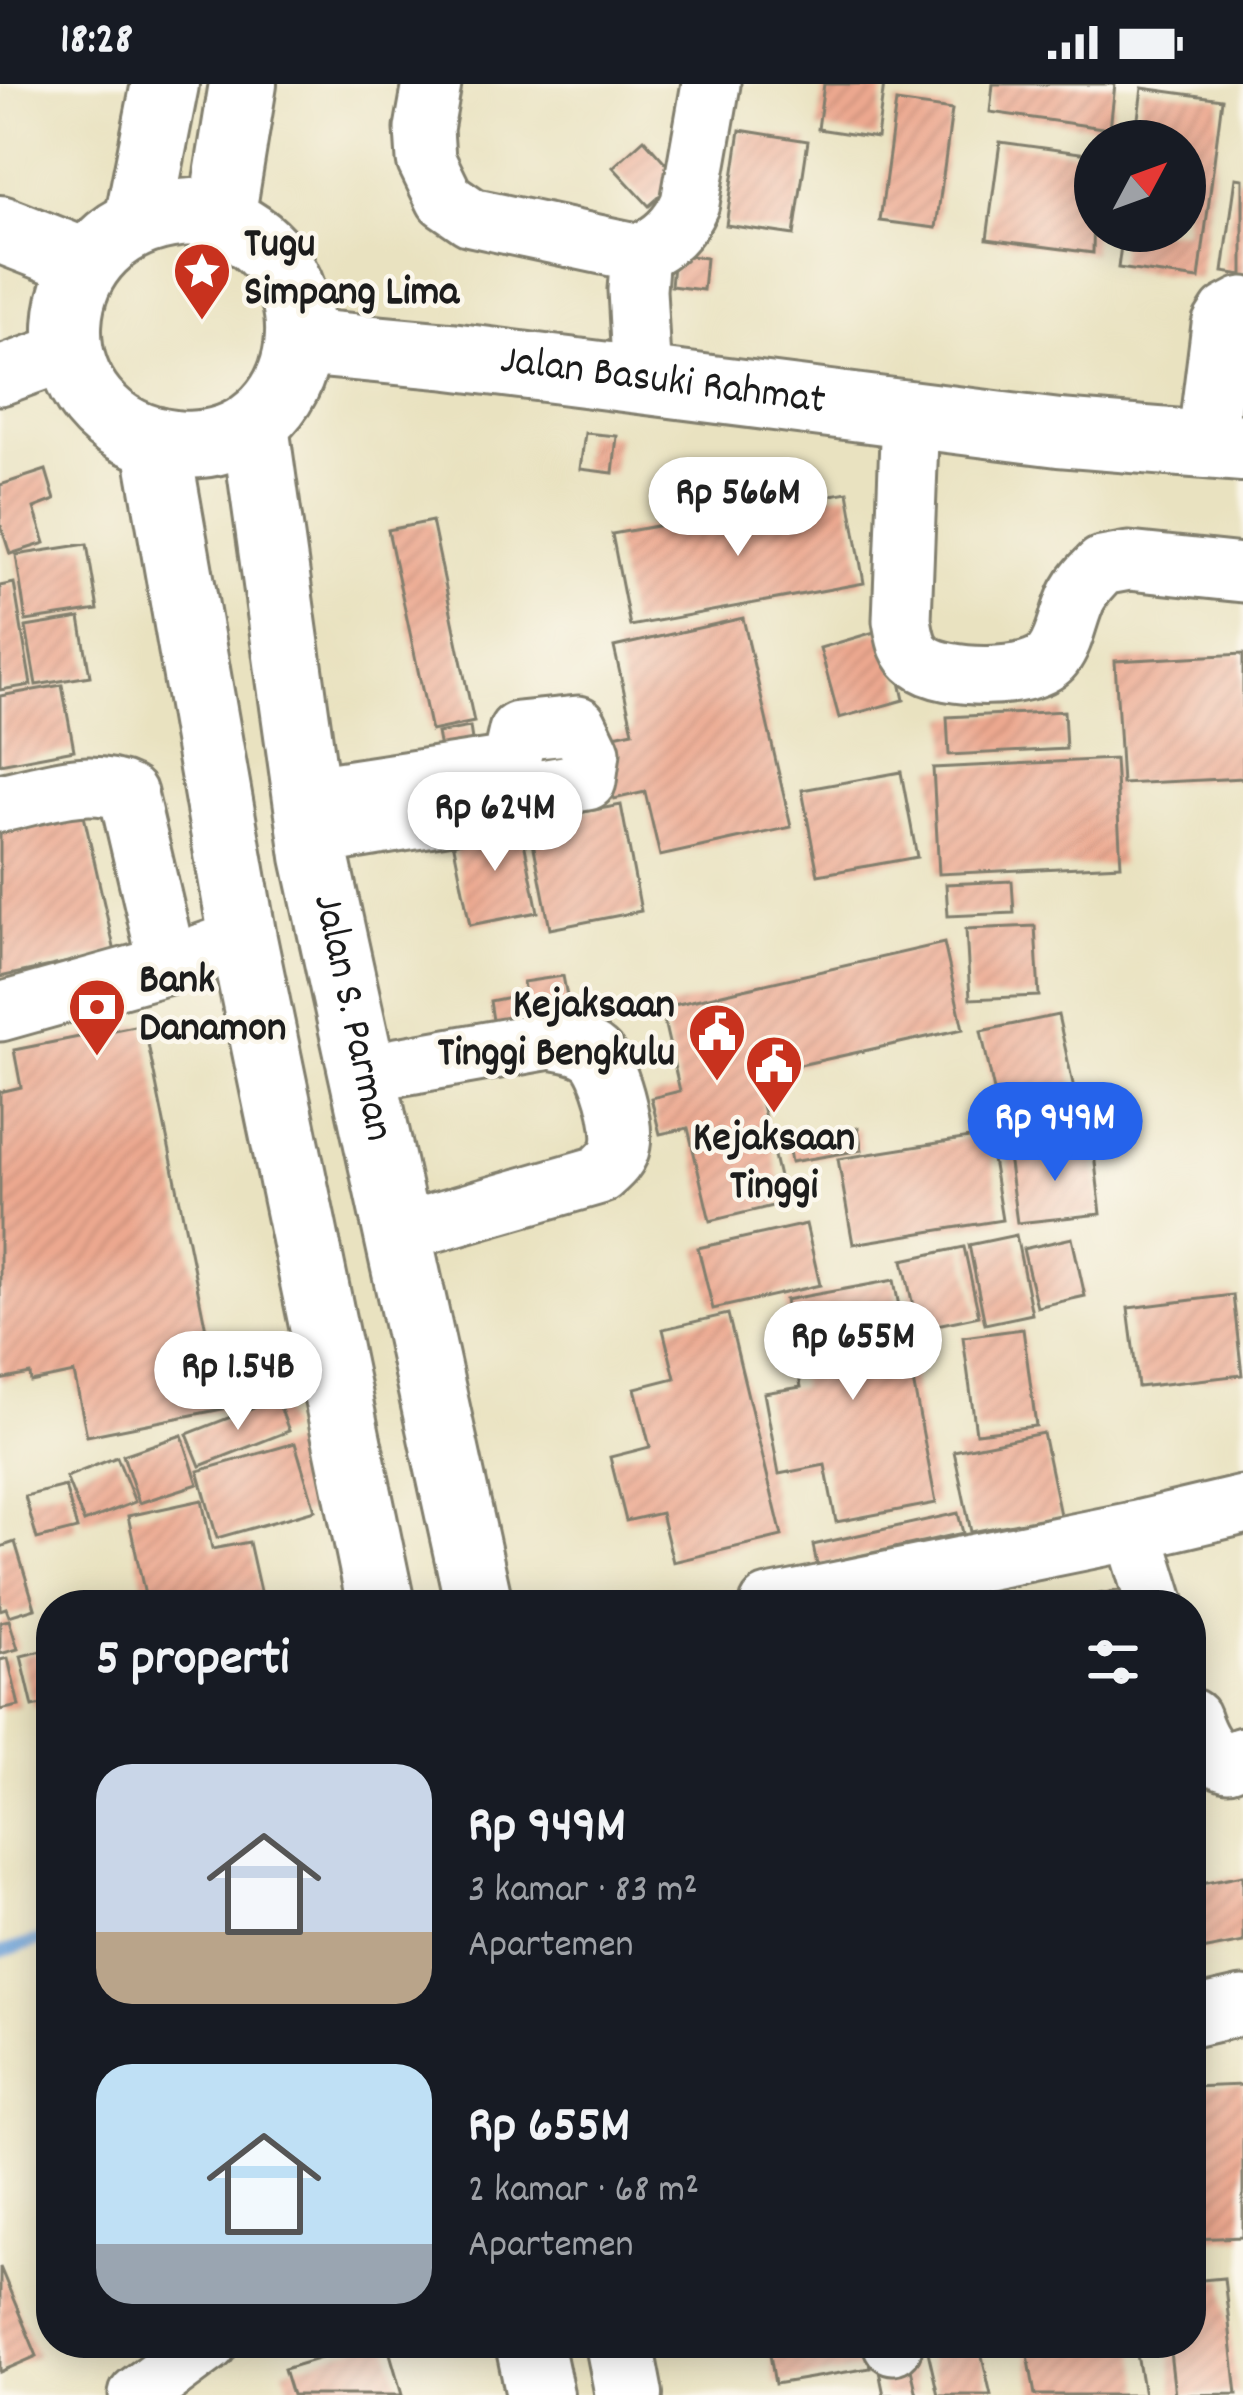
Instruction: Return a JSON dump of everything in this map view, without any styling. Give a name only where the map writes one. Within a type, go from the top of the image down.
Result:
[{"type":"main road","points":[[138,221],[165,84]]},
{"type":"main road","points":[[221,219],[243,84]]},
{"type":"main road","points":[[179,213],[221,219],[256,237],[282,267],[297,303],[299,342],[290,378],[255,427],[207,443],[156,441],[123,428],[98,407],[80,381],[69,351],[67,320],[73,290],[87,263],[110,238],[138,221],[179,213]]},
{"type":"main road","points":[[0,229],[87,263]]},
{"type":"main road","name":"Jalan Basuki Rahmat","points":[[299,342],[449,356],[1060,433],[1225,447]]},
{"type":"main road","name":"Jalan S. Parman","points":[[255,427],[310,817],[476,1590]]},
{"type":"main road","name":"Jalan S. Parman","points":[[156,441],[243,939],[378,1590]]},
{"type":"main road","points":[[532,2358],[540,2395]]},
{"type":"main road","points":[[622,2358],[629,2395]]},
{"type":"street","points":[[432,84],[424,129],[427,160],[445,199],[471,217],[640,253],[662,243],[690,203],[711,84]]},
{"type":"street","points":[[640,253],[642,382]]},
{"type":"street","points":[[1225,447],[1229,373],[1222,325],[1228,314],[1243,307]]},
{"type":"street","points":[[0,376],[69,351]]},
{"type":"street","points":[[910,414],[902,620],[908,648],[921,662],[953,676],[1027,671],[1044,664],[1054,655],[1077,597],[1102,566],[1129,561],[1243,573]]},
{"type":"street","points":[[310,817],[514,779]]},
{"type":"street","points":[[0,803],[89,784],[110,785],[128,794],[168,965]]},
{"type":"street","points":[[0,1012],[243,939]]},
{"type":"street","points":[[364,1073],[550,1040],[572,1044],[590,1050],[604,1063],[622,1135],[621,1150],[599,1175],[398,1233]]},
{"type":"street","points":[[844,1590],[1243,1505]]},
{"type":"street","points":[[1133,1532],[1151,1590]]},
{"type":"street","points":[[1206,1749],[1228,1762],[1243,1756]]},
{"type":"street","points":[[1206,2015],[1243,2006]]},
{"type":"street","points":[[138,2395],[188,2358]]},
{"type":"building","points":[[824,84],[884,84],[877,138],[818,129]]},
{"type":"building","points":[[993,84],[1115,84],[1111,120],[1074,120],[1074,124],[990,112]]},
{"type":"building","points":[[1142,88],[1222,99],[1206,224],[1206,120],[1138,120]]},
{"type":"building","points":[[896,102],[952,110],[936,228],[880,221]]},
{"type":"building","points":[[740,130],[808,141],[794,235],[726,225]]},
{"type":"building","points":[[644,139],[680,179],[649,206],[613,167]]},
{"type":"building","points":[[1000,142],[1074,152],[1074,250],[987,239]]},
{"type":"building","points":[[1236,178],[1243,179],[1243,275],[1223,272]]},
{"type":"building","points":[[1120,252],[1202,252],[1199,279],[1118,268]]},
{"type":"building","points":[[674,254],[706,258],[703,290],[671,286]]},
{"type":"building","points":[[585,433],[617,436],[613,473],[580,469]]},
{"type":"building","points":[[46,470],[55,500],[34,508],[45,543],[10,554],[0,523],[0,485]]},
{"type":"building","points":[[848,492],[864,583],[630,626],[612,534]]},
{"type":"building","points":[[432,521],[474,722],[431,731],[388,530]]},
{"type":"building","points":[[87,544],[98,610],[26,621],[16,555]]},
{"type":"building","points":[[14,583],[31,685],[0,690],[0,586]]},
{"type":"building","points":[[80,618],[90,676],[36,685],[26,627]]},
{"type":"building","points":[[743,618],[791,827],[660,856],[645,792],[614,799],[600,738],[633,731],[614,647]]},
{"type":"building","points":[[888,628],[904,700],[839,718],[820,648]]},
{"type":"building","points":[[1243,654],[1243,778],[1122,784],[1115,661]]},
{"type":"building","points":[[62,685],[74,750],[0,764],[0,696]]},
{"type":"building","points":[[1064,711],[1066,749],[949,755],[947,717]]},
{"type":"building","points":[[470,727],[475,759],[443,764],[437,733]]},
{"type":"building","points":[[1115,759],[1121,865],[939,874],[933,768]]},
{"type":"building","points":[[901,772],[917,857],[818,875],[802,790]]},
{"type":"building","points":[[621,805],[641,911],[550,929],[529,822]]},
{"type":"building","points":[[82,807],[115,952],[0,977],[0,825]]},
{"type":"building","points":[[520,822],[538,912],[470,925],[452,836]]},
{"type":"building","points":[[1012,881],[1014,913],[948,916],[946,884]]},
{"type":"building","points":[[1035,926],[1039,996],[970,999],[966,929]]},
{"type":"building","name":"Kejaksaan Tinggi Bengkulu","points":[[944,943],[963,1029],[755,1075],[785,1203],[710,1221],[688,1128],[660,1134],[651,1098],[680,1091],[661,1008]]},
{"type":"building","points":[[563,976],[572,1022],[531,1029],[523,982]]},
{"type":"building","points":[[520,995],[528,1042],[497,1046],[490,1001]]},
{"type":"building","points":[[1058,1015],[1081,1121],[1004,1137],[981,1031]]},
{"type":"building","points":[[144,1024],[222,1409],[87,1436],[74,1373],[31,1382],[30,1374],[0,1380],[0,1092],[21,1087],[14,1050]]},
{"type":"building","points":[[858,1128],[862,1150],[791,1162],[787,1140]]},
{"type":"building","points":[[988,1135],[1002,1220],[853,1244],[838,1159]]},
{"type":"building","points":[[1093,1145],[1101,1214],[1017,1223],[1008,1156]]},
{"type":"building","points":[[806,1224],[820,1285],[713,1309],[698,1248]]},
{"type":"building","points":[[1016,1235],[1032,1314],[985,1324],[969,1245]]},
{"type":"building","points":[[1072,1238],[1085,1296],[1037,1307],[1023,1249]]},
{"type":"building","points":[[964,1247],[979,1316],[918,1329],[903,1260]]},
{"type":"building","points":[[894,1280],[936,1503],[836,1522],[825,1465],[779,1474],[764,1393],[801,1387],[785,1300]]},
{"type":"building","points":[[1233,1295],[1242,1375],[1138,1387],[1128,1308]]},
{"type":"building","points":[[728,1314],[782,1536],[673,1562],[661,1513],[626,1521],[610,1457],[650,1447],[635,1388],[675,1378],[663,1329]]},
{"type":"building","points":[[1023,1329],[1036,1426],[976,1433],[963,1337]]},
{"type":"building","points":[[277,1399],[289,1431],[200,1466],[187,1434]]},
{"type":"building","points":[[1043,1433],[1060,1515],[971,1532],[954,1451]]},
{"type":"building","points":[[182,1435],[198,1484],[139,1503],[123,1455]]},
{"type":"building","points":[[295,1443],[315,1510],[217,1538],[198,1471]]},
{"type":"building","points":[[117,1457],[135,1502],[84,1522],[66,1477]]},
{"type":"building","points":[[65,1486],[77,1529],[37,1539],[25,1496]]},
{"type":"building","points":[[202,1500],[212,1549],[249,1542],[260,1590],[144,1590],[128,1516]]},
{"type":"building","points":[[958,1513],[963,1533],[817,1565],[813,1545]]},
{"type":"building","points":[[15,1542],[35,1608],[9,1616],[6,1608],[0,1610],[0,1547]]},
{"type":"building","points":[[9,1620],[18,1649],[0,1654],[0,1622]]},
{"type":"building","points":[[36,1652],[36,1706],[33,1707],[21,1656]]},
{"type":"building","points":[[8,1658],[19,1706],[0,1710],[0,1660]]},
{"type":"building","points":[[1243,1875],[1243,1942],[1206,1949],[1206,1882]]},
{"type":"building","points":[[1243,2085],[1243,2237],[1206,2238],[1206,2086]]},
{"type":"building","points":[[0,2267],[36,2356],[0,2372]]},
{"type":"building","points":[[1224,2278],[1237,2394],[1175,2395],[1171,2358],[1206,2358],[1206,2280]]},
{"type":"building","points":[[321,2358],[391,2358],[402,2395],[292,2395],[284,2369]]},
{"type":"building","points":[[771,2358],[868,2358],[870,2368],[775,2384]]},
{"type":"building","points":[[929,2358],[982,2358],[991,2395],[938,2395]]},
{"type":"building","points":[[1029,2358],[1138,2358],[1144,2395],[1035,2395]]},
{"type":"building","points":[[910,2364],[917,2395],[884,2395],[879,2371]]},
{"type":"waterway","points":[[0,1953],[36,1942]]},
{"type":"place","name":"Tugu Simpang Lima","points":[[202,322]]},
{"type":"place","name":"Bank Danamon","points":[[97,1058]]},
{"type":"place","name":"Kejaksaan Tinggi Bengkulu","points":[[717,1083]]},
{"type":"place","name":"Kejaksaan Tinggi","points":[[774,1115]]}]
